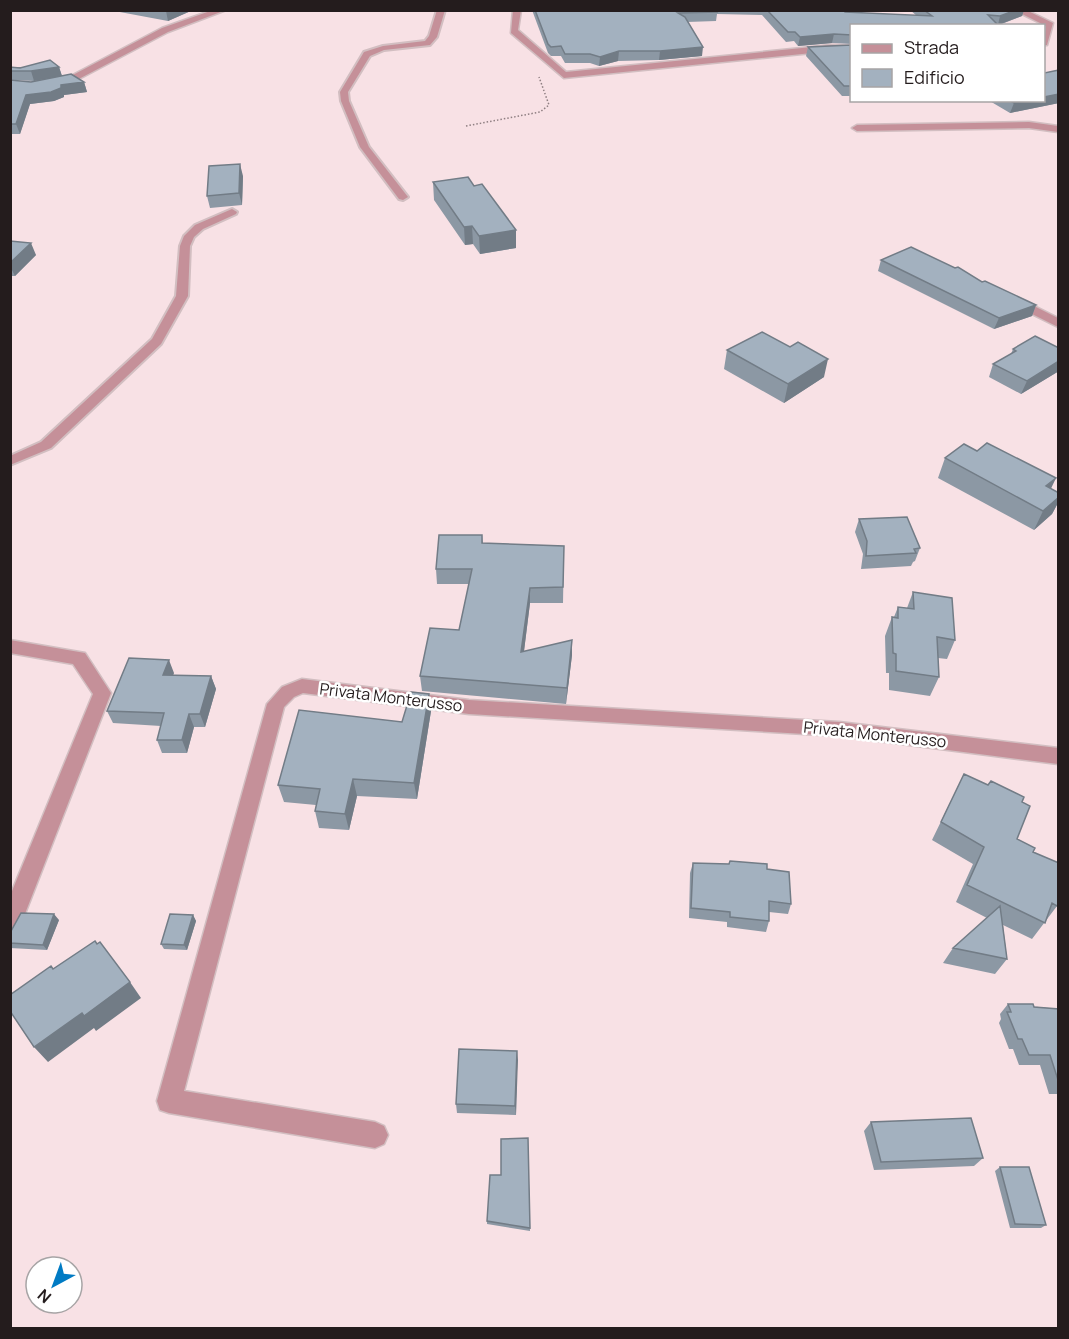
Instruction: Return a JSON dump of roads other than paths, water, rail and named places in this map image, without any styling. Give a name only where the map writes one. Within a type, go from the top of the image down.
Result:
[{"type":"street","points":[[10,85],[34,86],[72,79],[165,30],[222,10]]},
{"type":"street","points":[[517,10],[514,31],[564,75],[820,49],[850,49]]},
{"type":"street","points":[[1018,10],[1050,26],[1045,40]]},
{"type":"street","points":[[857,128],[1029,125],[1059,129]]},
{"type":"street","points":[[996,291],[1059,322]]},
{"type":"street","points":[[10,646],[79,658],[102,693],[10,924]]},
{"type":"street","name":"Privata Monterusso","points":[[375,1135],[169,1101],[276,704],[288,692],[302,686],[470,707],[839,729],[1059,756]]},
{"type":"lane","points":[[403,197],[365,147],[345,101],[344,92],[360,61],[367,54],[383,48],[427,43],[433,37],[441,10]]},
{"type":"lane","points":[[10,461],[46,445],[157,341],[182,296],[185,246],[189,236],[199,227],[232,213]]}]
